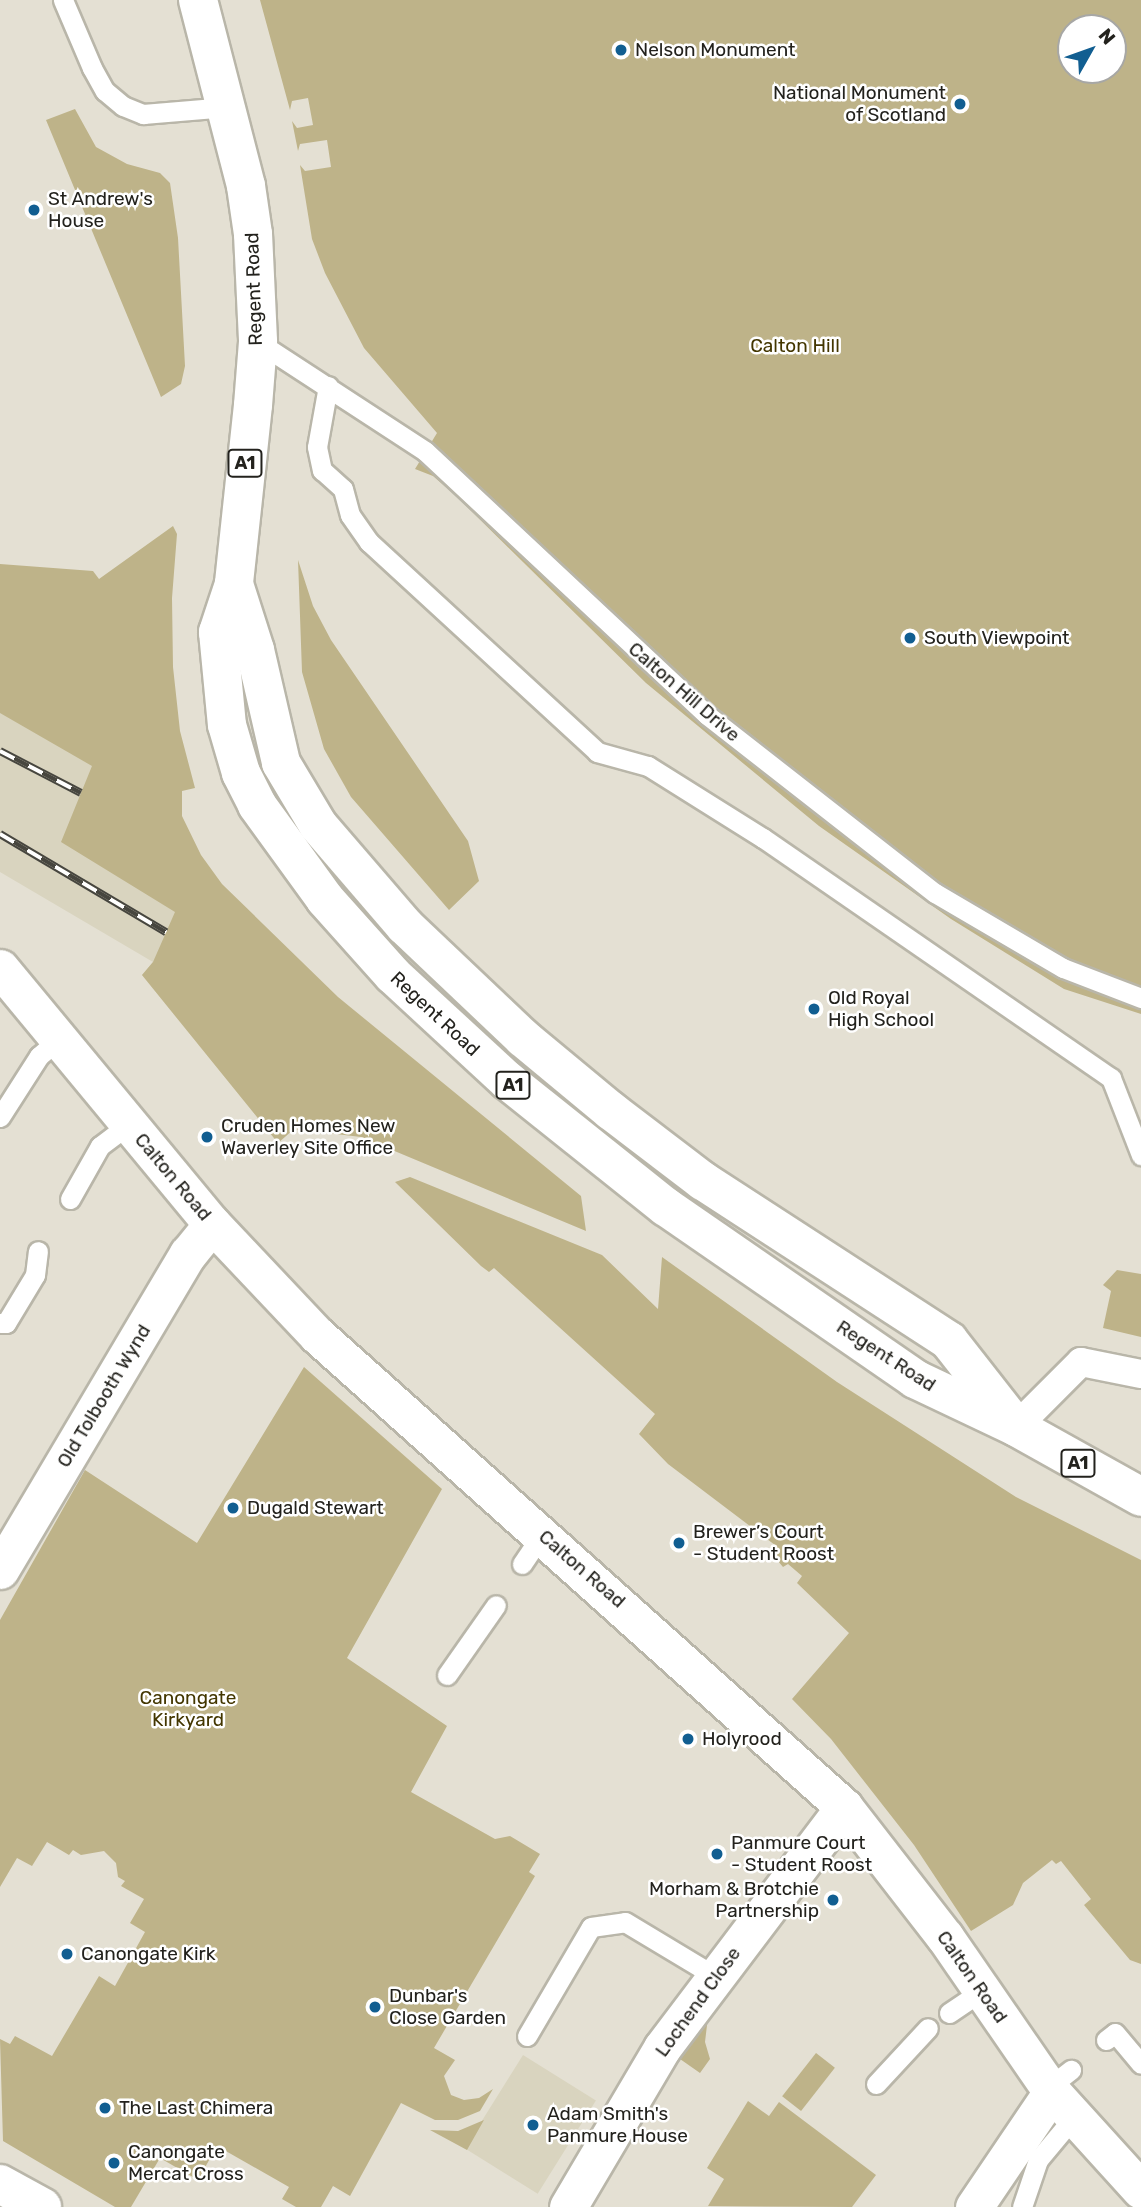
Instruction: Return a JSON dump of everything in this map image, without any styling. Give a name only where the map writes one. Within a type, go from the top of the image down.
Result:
[{"type":"main road","name":"Regent Road","points":[[198,0],[227,107],[253,234],[258,342],[234,584],[218,643],[228,726],[241,773],[279,839],[393,975],[508,1081],[666,1207],[915,1379],[1016,1427],[1141,1497]]},
{"type":"main road","name":"Regent Road","points":[[234,584],[255,650],[281,763],[318,825],[405,926],[523,1038],[621,1119],[703,1181],[949,1342],[1016,1427]]},
{"type":"main road","points":[[0,2184],[42,2207]]},
{"type":"street","name":"Calton Road","points":[[0,968],[212,1224],[376,1392],[542,1534],[844,1807],[982,1991],[1141,2190]]},
{"type":"street","name":"Old Tolbooth Wynd","points":[[0,1570],[28,1502],[188,1254],[212,1224]]},
{"type":"street","points":[[1016,1427],[1071,1367],[1081,1362],[1141,1374]]},
{"type":"street","name":"Lochend Close","points":[[568,2207],[662,2048],[844,1807]]},
{"type":"street","points":[[974,2207],[1061,2092]]},
{"type":"lane","points":[[63,0],[92,68],[105,91],[123,106],[142,114],[227,107]]},
{"type":"lane","name":"Calton Hill Drive","points":[[258,342],[425,450],[707,715],[846,827],[935,893],[1003,934],[1063,968],[1141,998]]},
{"type":"lane","points":[[328,386],[317,447],[322,470],[343,489],[350,515],[369,542],[597,752],[648,766],[763,838],[1111,1078],[1141,1155]]},
{"type":"lane","points":[[0,1117],[39,1056],[59,1039]]},
{"type":"lane","points":[[71,1199],[100,1146],[129,1124]]},
{"type":"lane","points":[[0,1323],[6,1323],[35,1275],[38,1251]]},
{"type":"lane","points":[[522,1564],[542,1534]]},
{"type":"lane","points":[[447,1675],[496,1605]]},
{"type":"lane","points":[[527,2036],[591,1927],[625,1922],[715,1976]]},
{"type":"lane","points":[[949,2013],[982,1991]]},
{"type":"lane","points":[[876,2084],[928,2028]]},
{"type":"lane","points":[[1106,2040],[1115,2033],[1141,2064]]},
{"type":"lane","points":[[1023,2207],[1061,2092]]},
{"type":"shaded area","points":[[0,695],[181,816],[200,856],[383,1128],[294,1129],[278,1143],[142,975],[153,962],[0,872]]},
{"type":"shaded area","name":"Adam Smith's Panmure House","points":[[523,2055],[596,2101],[538,2194],[465,2148]]},
{"type":"green space","name":"Calton Hill","points":[[260,0],[1141,0],[1141,1014],[1064,989],[951,919],[819,826],[646,683],[456,496],[433,476],[415,469],[437,433],[364,348],[325,273],[312,239],[300,165],[305,171],[331,167],[327,140],[300,144],[298,151],[292,121],[297,128],[313,125],[308,98],[292,101],[290,110]]},
{"type":"green space","points":[[75,109],[96,147],[127,164],[160,173],[170,183],[178,238],[185,366],[181,384],[161,397],[46,120]]},
{"type":"green space","points":[[173,526],[177,534],[172,598],[173,667],[180,731],[195,788],[182,791],[182,816],[201,855],[222,884],[338,997],[581,1196],[586,1231],[361,1137],[294,1129],[278,1143],[142,975],[153,962],[175,912],[61,842],[92,766],[0,713],[0,564],[93,571],[99,579]]},
{"type":"green space","points":[[298,560],[313,606],[331,640],[468,841],[479,881],[449,910],[351,797],[324,749],[302,672]]},
{"type":"green space","points":[[410,1177],[602,1255],[658,1309],[662,1257],[837,1382],[1016,1497],[1141,1560],[1141,1964],[1130,1960],[1084,1905],[1091,1899],[1061,1861],[1056,1864],[1052,1860],[1023,1883],[1013,1905],[971,1931],[914,1845],[831,1739],[792,1699],[849,1633],[797,1583],[802,1576],[788,1564],[783,1567],[772,1554],[775,1545],[668,1464],[639,1434],[655,1414],[494,1268],[489,1272],[481,1266],[395,1182]]},
{"type":"green space","points":[[1117,1270],[1141,1274],[1141,1337],[1103,1328],[1111,1291],[1103,1285]]},
{"type":"green space","name":"Canongate Kirkyard","points":[[304,1367],[442,1489],[347,1658],[447,1726],[411,1792],[495,1839],[510,1836],[540,1854],[529,1872],[535,1876],[434,2048],[455,2060],[444,2076],[451,2095],[464,2100],[479,2098],[493,2089],[480,2111],[458,2120],[435,2120],[401,2103],[350,2196],[333,2186],[321,2207],[296,2207],[282,2199],[289,2187],[217,2146],[198,2180],[160,2158],[131,2207],[115,2207],[3,2141],[0,2039],[10,2044],[15,2036],[52,2056],[99,1976],[115,1986],[145,1932],[130,1923],[144,1899],[121,1886],[125,1881],[118,1877],[116,1863],[104,1851],[81,1855],[73,1850],[69,1855],[47,1842],[32,1866],[17,1858],[0,1887],[0,1620],[85,1470],[197,1543]]},
{"type":"green space","points":[[708,2017],[705,2042],[710,2059],[700,2073],[680,2059]]},
{"type":"green space","points":[[816,2053],[835,2068],[801,2111],[782,2096]]},
{"type":"green space","points":[[748,2101],[769,2116],[779,2102],[876,2175],[852,2207],[708,2206],[724,2179],[707,2168]]},
{"type":"green space","points":[[484,2120],[467,2150],[430,2130],[458,2131]]},
{"type":"railway","points":[[0,751],[81,793]]},
{"type":"railway","points":[[0,834],[166,932]]},
{"type":"place","name":"Nelson Monument","points":[[621,50]]},
{"type":"place","name":"National Monument of Scotland","points":[[960,104]]},
{"type":"place","name":"St Andrew's House","points":[[34,210]]},
{"type":"place","name":"South Viewpoint","points":[[910,638]]},
{"type":"place","name":"Old Royal High School","points":[[814,1009]]},
{"type":"place","name":"Cruden Homes New Waverley Site Office","points":[[207,1137]]},
{"type":"place","name":"Dugald Stewart","points":[[233,1508]]},
{"type":"place","name":"Brewer’s Court - Student Roost","points":[[679,1543]]},
{"type":"place","name":"Holyrood","points":[[688,1739]]},
{"type":"place","name":"Panmure Court - Student Roost","points":[[717,1854]]},
{"type":"place","name":"Morham & Brotchie Partnership","points":[[833,1900]]},
{"type":"place","name":"Canongate Kirk","points":[[67,1954]]},
{"type":"place","name":"Dunbar's Close Garden","points":[[375,2007]]},
{"type":"place","name":"The Last Chimera","points":[[105,2108]]},
{"type":"place","name":"Adam Smith's Panmure House","points":[[533,2125]]},
{"type":"place","name":"Canongate Mercat Cross","points":[[114,2163]]}]
